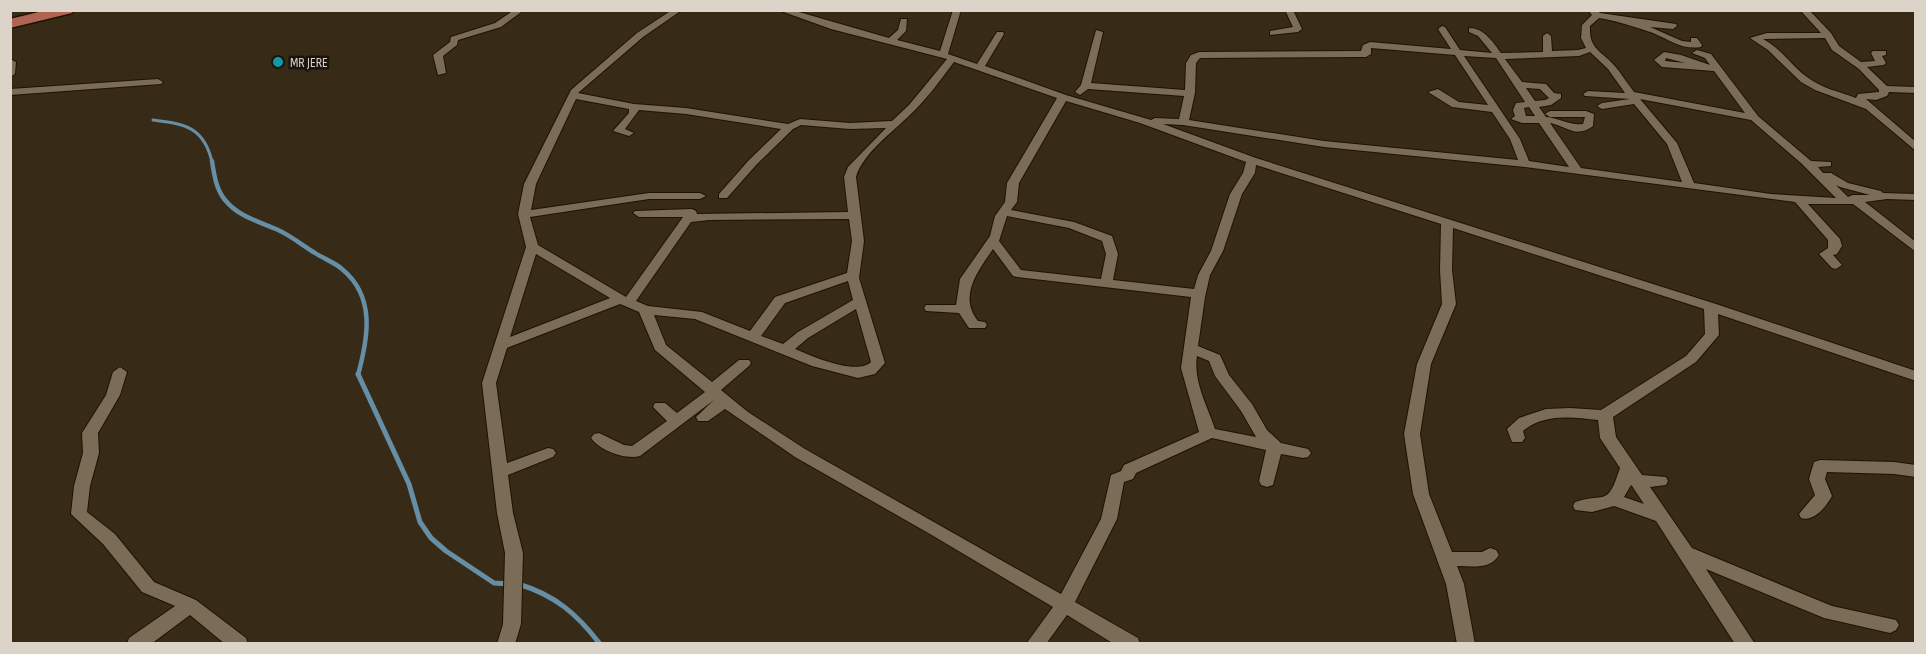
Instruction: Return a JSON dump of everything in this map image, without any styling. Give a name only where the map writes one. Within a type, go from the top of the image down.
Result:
[{"type":"highway","points":[[10,24],[67,10]]},
{"type":"street","points":[[441,73],[438,55],[454,43],[454,39],[498,25],[512,18],[520,10]]},
{"type":"street","points":[[506,644],[512,624],[514,553],[505,513],[489,383],[532,247],[524,214],[530,184],[572,95],[640,35],[678,10]]},
{"type":"street","points":[[782,10],[834,27],[947,57],[1067,98],[1144,121],[1252,160],[1916,376]]},
{"type":"street","points":[[532,247],[624,301],[645,310],[697,315],[817,363],[858,373],[870,371],[878,363],[853,275],[858,241],[850,177],[853,167],[896,124],[947,57],[957,10]]},
{"type":"street","points":[[1273,33],[1298,29],[1289,10]]},
{"type":"street","points":[[1804,10],[1828,35],[1835,48],[1860,65],[1884,89],[1916,90]]},
{"type":"street","points":[[1673,26],[1624,20],[1594,13],[1586,25],[1586,38],[1591,49],[1611,67],[1672,144],[1689,184]]},
{"type":"street","points":[[1624,20],[1660,33],[1680,44],[1698,45],[1694,40]]},
{"type":"street","points":[[891,41],[902,31],[904,21]]},
{"type":"street","points":[[1442,29],[1453,49],[1458,52],[1493,109],[1515,139],[1525,164]]},
{"type":"street","points":[[1472,30],[1481,34],[1499,56],[1577,170]]},
{"type":"street","points":[[1086,86],[1099,32]]},
{"type":"street","points":[[979,68],[1000,34]]},
{"type":"street","points":[[1828,35],[1783,38],[1758,35],[1754,39],[1763,41],[1773,49],[1810,84],[1851,98],[1869,107]]},
{"type":"street","points":[[1547,36],[1548,55]]},
{"type":"street","points":[[1183,122],[1190,93],[1191,63],[1194,57],[1199,55],[1368,54],[1367,46],[1499,56],[1578,53],[1591,49]]},
{"type":"street","points":[[1698,53],[1708,56],[1754,117],[1849,199],[1916,248]]},
{"type":"street","points":[[1860,65],[1881,63],[1876,53],[1883,53]]},
{"type":"street","points":[[10,74],[11,62]]},
{"type":"street","points":[[1702,66],[1717,68]]},
{"type":"street","points":[[10,92],[158,82]]},
{"type":"street","points":[[1518,85],[1543,86],[1551,95],[1558,96],[1548,103],[1539,102],[1517,107],[1519,120],[1555,122]]},
{"type":"street","points":[[980,325],[974,325],[962,303],[966,279],[993,241],[1004,212],[1011,202],[1013,183],[1020,168],[1067,98],[1086,86],[1190,93]]},
{"type":"street","points":[[1884,89],[1884,94],[1876,97],[1861,96],[1861,100],[1916,148]]},
{"type":"street","points":[[1432,92],[1438,92],[1456,105],[1493,109]]},
{"type":"street","points":[[1588,94],[1633,97],[1754,117]]},
{"type":"street","points":[[572,95],[634,107],[686,111],[789,127]]},
{"type":"street","points":[[1602,106],[1633,97]]},
{"type":"street","points":[[629,133],[618,131],[634,113],[634,107]]},
{"type":"street","points":[[1144,121],[1183,122],[1335,145],[1577,170],[1689,184],[1733,193],[1798,199],[1916,197]]},
{"type":"street","points":[[718,216],[723,196],[753,162],[789,127],[800,122],[874,126],[896,124]]},
{"type":"street","points":[[1035,644],[1065,604],[1109,519],[1117,478],[1127,475],[1130,469],[1206,435],[1208,429],[1188,368],[1199,294],[1204,275],[1217,251],[1236,194],[1250,173],[1252,160]]},
{"type":"street","points":[[1811,167],[1827,164]]},
{"type":"street","points":[[1811,167],[1844,185],[1887,196]]},
{"type":"street","points":[[524,214],[649,196],[723,196]]},
{"type":"street","points":[[502,345],[624,301],[642,288],[673,235],[691,215],[700,196]]},
{"type":"street","points":[[1798,199],[1834,239],[1836,246],[1833,251],[1825,254],[1836,265]]},
{"type":"street","points":[[1004,212],[1073,225],[1092,230],[1108,239],[1112,262],[1106,283]]},
{"type":"street","points":[[639,213],[718,216],[855,215]]},
{"type":"street","points":[[1447,223],[1446,270],[1449,304],[1424,364],[1412,434],[1420,494],[1455,584],[1466,644]]},
{"type":"street","points":[[993,241],[1017,273],[1199,294]]},
{"type":"street","points":[[752,338],[780,300],[853,275]]},
{"type":"street","points":[[785,350],[802,335],[860,301]]},
{"type":"street","points":[[931,308],[964,309]]},
{"type":"street","points":[[1609,441],[1605,416],[1609,411],[1691,358],[1712,336],[1711,308]]},
{"type":"street","points":[[645,310],[660,347],[743,416],[808,458],[1131,644]]},
{"type":"street","points":[[1192,349],[1215,358],[1222,376],[1247,408],[1262,434],[1275,446]]},
{"type":"street","points":[[703,417],[717,395],[744,363]]},
{"type":"street","points":[[120,372],[113,395],[90,433],[91,453],[82,486],[79,514],[109,539],[148,587],[190,605],[239,644]]},
{"type":"street","points":[[599,438],[621,450],[634,452],[675,421],[717,395]]},
{"type":"street","points":[[660,407],[668,412],[675,421]]},
{"type":"street","points":[[1516,438],[1515,429],[1522,422],[1552,413],[1605,416]]},
{"type":"street","points":[[1585,414],[1609,441],[1746,644]]},
{"type":"street","points":[[1207,432],[1303,453]]},
{"type":"street","points":[[1267,481],[1275,446]]},
{"type":"street","points":[[500,472],[548,453]]},
{"type":"street","points":[[1807,514],[1824,496],[1817,479],[1820,466],[1894,468],[1916,471]]},
{"type":"street","points":[[1631,475],[1660,481]]},
{"type":"street","points":[[1615,500],[1631,475]]},
{"type":"street","points":[[1581,506],[1597,506],[1615,500],[1659,516]]},
{"type":"street","points":[[1686,553],[1830,613],[1890,625]]},
{"type":"street","points":[[1445,559],[1486,559],[1490,555]]},
{"type":"street","points":[[136,644],[190,605]]},
{"type":"waterway","points":[[153,120],[175,123],[192,129],[204,141],[212,162]]},
{"type":"waterway","points":[[212,161],[217,186],[230,206],[248,218],[291,237],[339,267],[353,280],[365,305],[366,319],[366,333],[358,374]]},
{"type":"waterway","points":[[358,374],[409,484],[420,522],[431,538],[446,551],[494,583],[509,584]]},
{"type":"waterway","points":[[518,584],[543,594],[564,607],[600,644]]},
{"type":"place","name":"MR JERE","points":[[278,62]]}]
